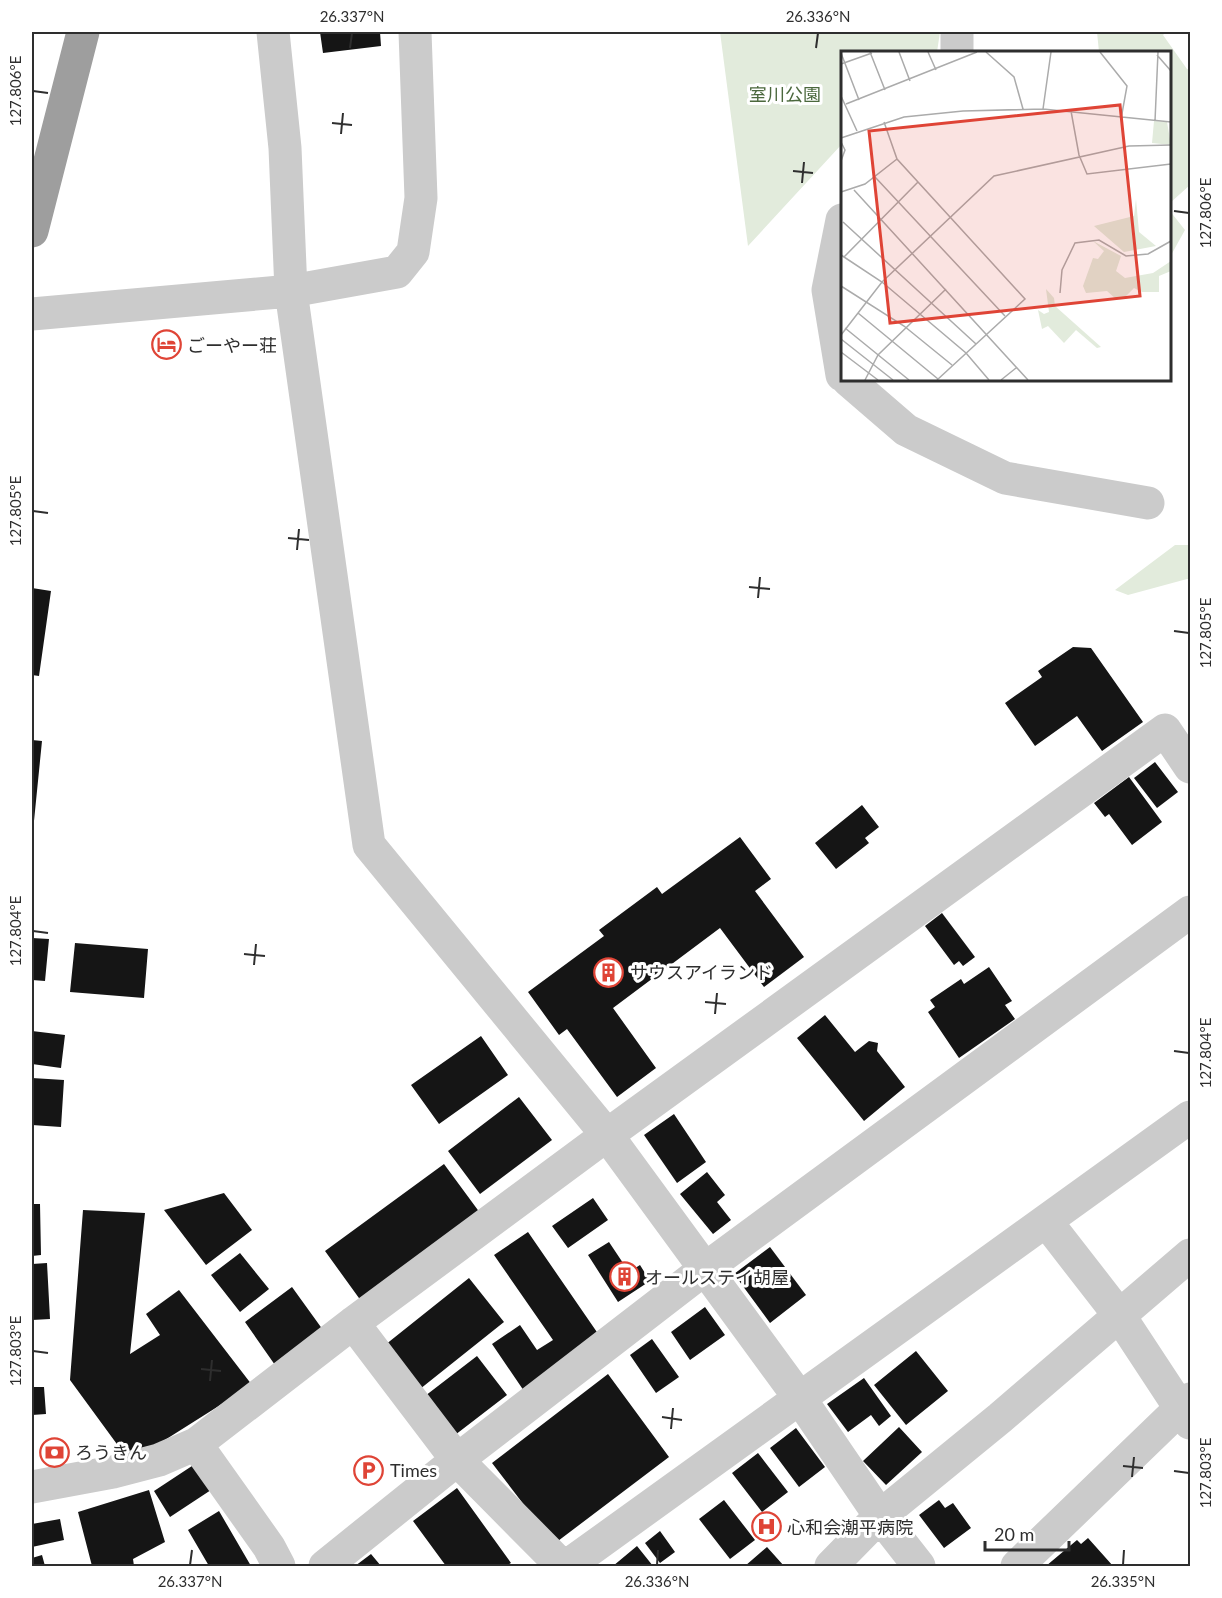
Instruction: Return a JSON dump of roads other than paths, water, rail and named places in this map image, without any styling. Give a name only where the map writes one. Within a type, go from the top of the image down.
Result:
[{"type":"highway","points":[[32,231],[82,32]]},
{"type":"street","points":[[273,32],[285,148],[291,291],[369,844],[607,1135],[801,1400],[880,1516],[919,1566]]},
{"type":"street","points":[[32,314],[291,291],[397,272],[413,252],[421,198],[416,32]]},
{"type":"street","points":[[957,32],[957,51]]},
{"type":"street","points":[[841,222],[828,290],[841,364]]},
{"type":"street","points":[[849,381],[906,430],[1005,478],[1148,503]]},
{"type":"street","points":[[32,1487],[113,1472],[159,1460],[196,1444],[352,1323],[607,1135],[1165,730],[1191,767]]},
{"type":"street","points":[[325,1566],[456,1460],[706,1268],[1191,912]]},
{"type":"street","points":[[567,1566],[801,1400],[1191,1117]]},
{"type":"street","points":[[1017,1566],[1187,1410],[1119,1315],[1046,1221]]},
{"type":"street","points":[[831,1566],[880,1516],[1000,1418],[1191,1255]]},
{"type":"street","points":[[352,1323],[456,1460],[562,1566]]},
{"type":"street","points":[[196,1444],[269,1547],[279,1566]]},
{"type":"place","name":"ごーやー荘","points":[[166,345]]},
{"type":"place","name":"サウスアイランド","points":[[609,972]]},
{"type":"place","name":"オールステイ胡屋","points":[[624,1277]]},
{"type":"place","name":"ろうきん","points":[[54,1452]]},
{"type":"place","name":"Times","points":[[369,1470]]},
{"type":"place","name":"心和会潮平病院","points":[[766,1527]]},
{"type":"park label","name":"室川公園","points":[[785,94]]}]
